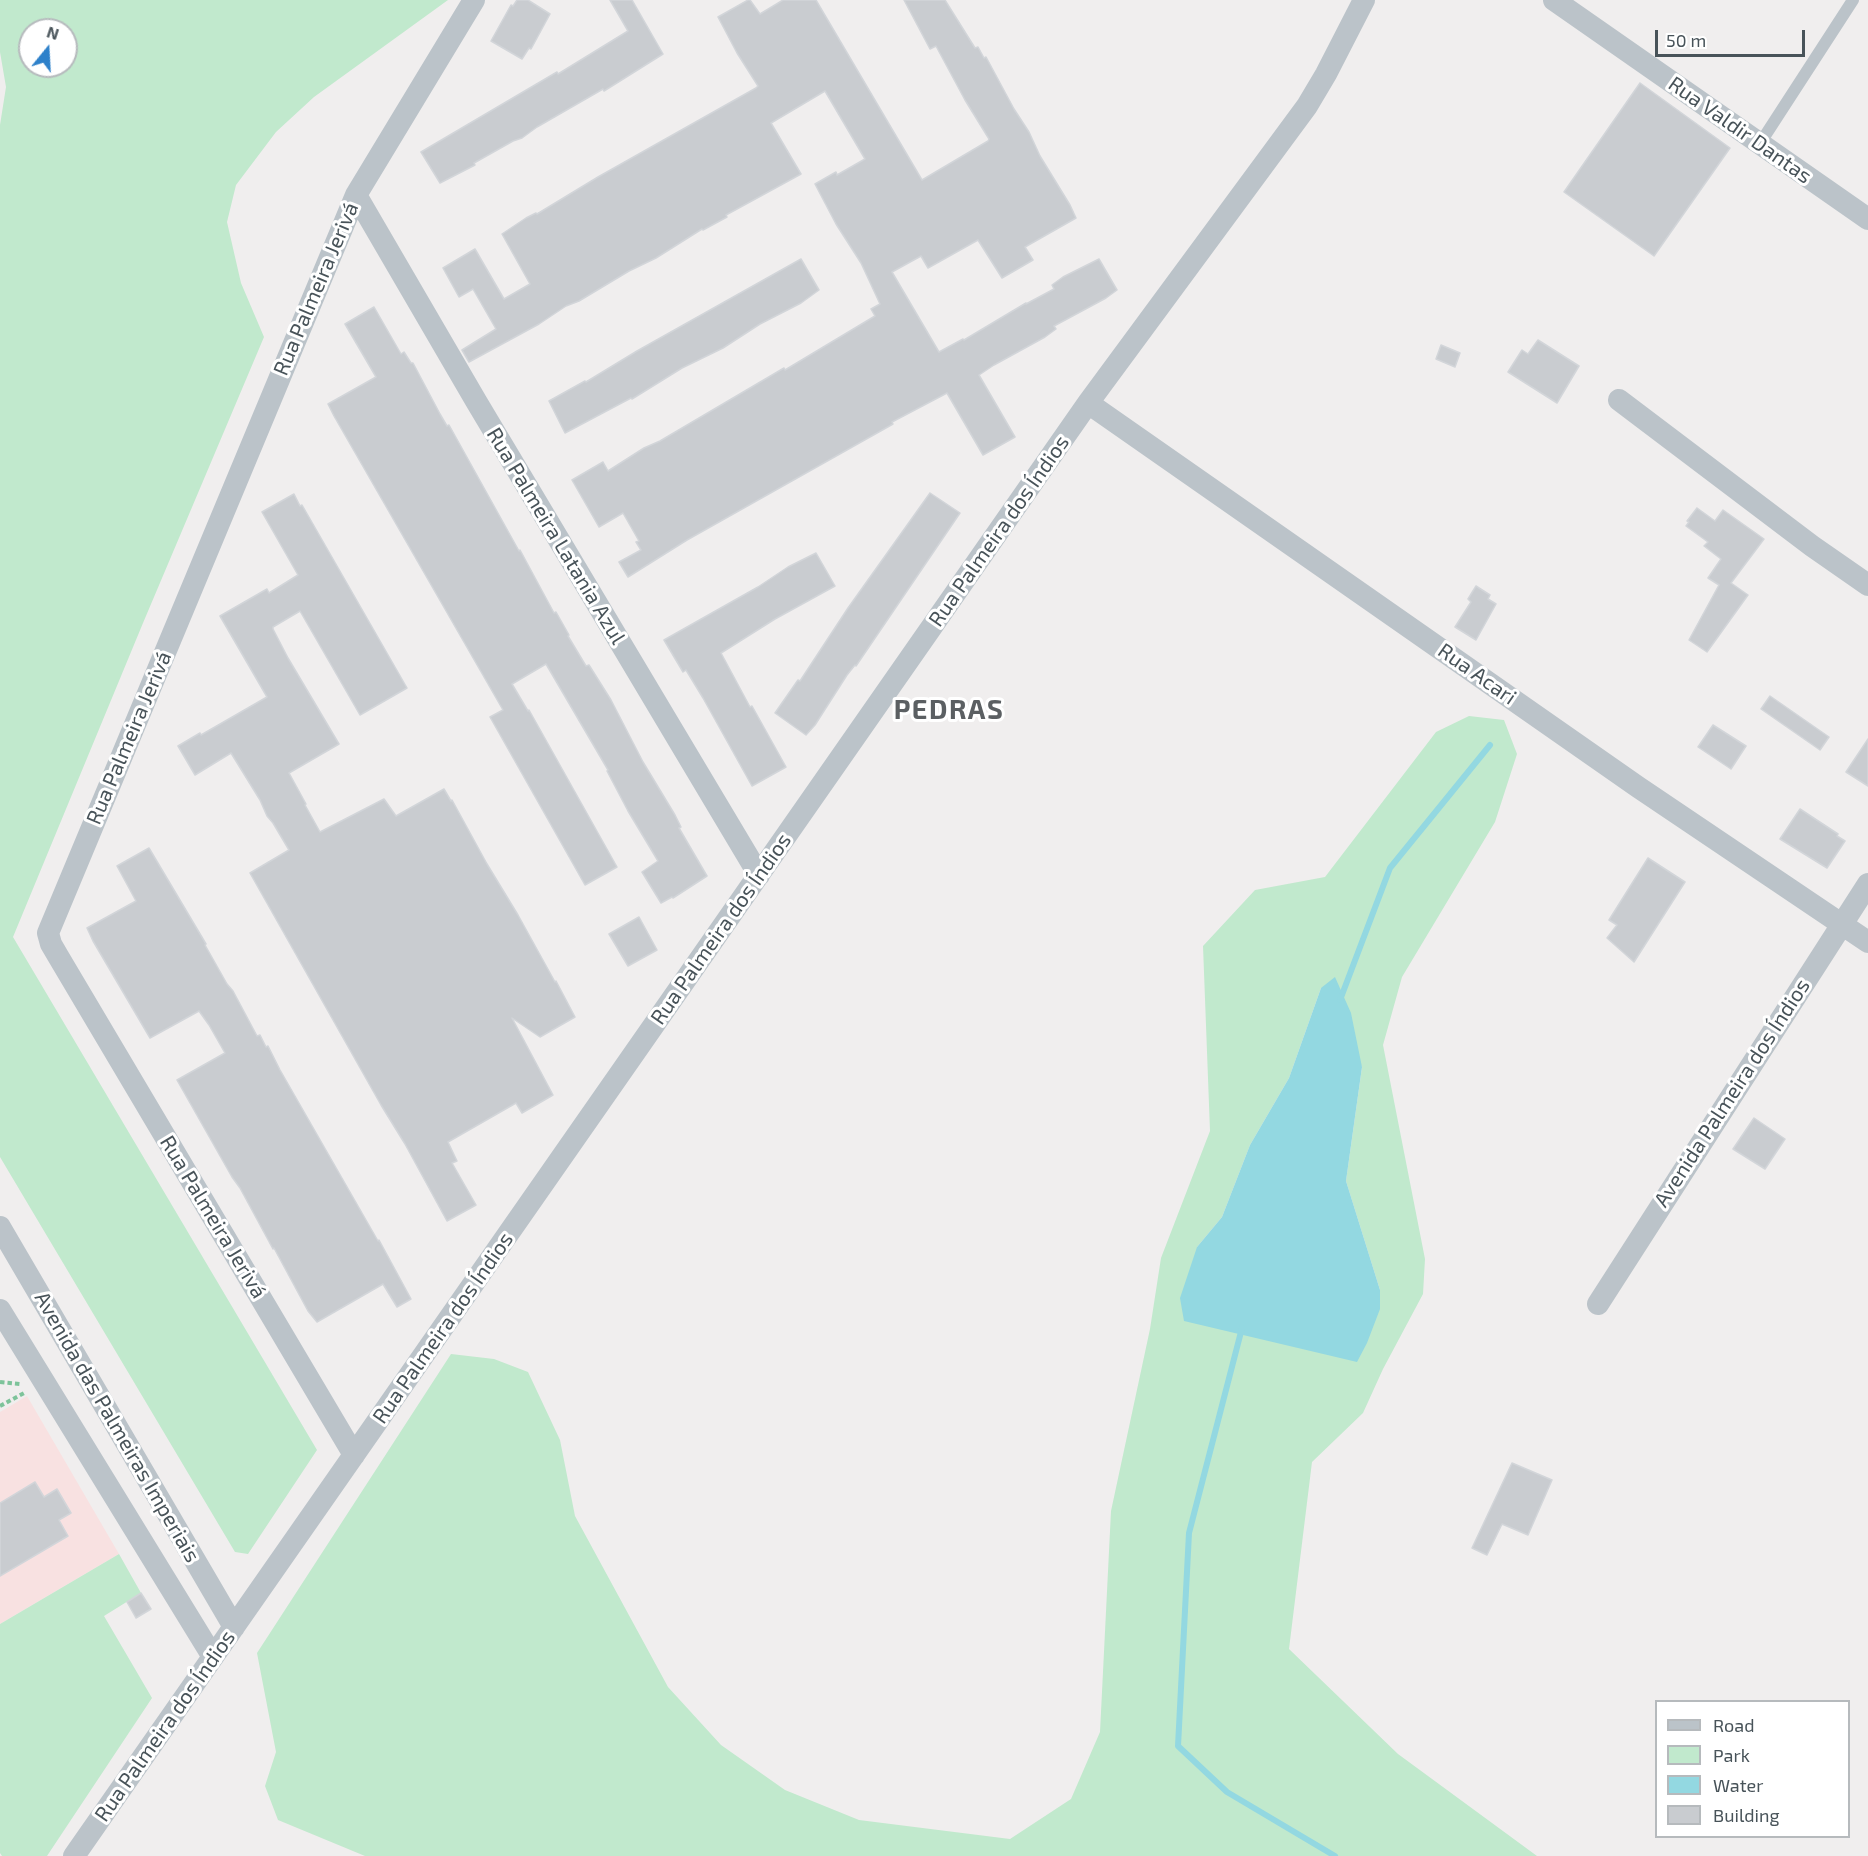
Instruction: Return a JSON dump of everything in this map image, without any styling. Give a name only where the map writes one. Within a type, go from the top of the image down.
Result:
[{"type":"street","name":"Rua Palmeira Jerivá","points":[[354,1455],[58,956],[48,933],[356,195],[474,0]]},
{"type":"street","name":"Rua Palmeira dos Índios","points":[[74,1856],[1088,403],[1307,106],[1364,0]]},
{"type":"street","name":"Rua Valdir Dantas","points":[[1554,0],[1868,219]]},
{"type":"street","name":"Rua Palmeira Latania Azul","points":[[356,195],[759,875]]},
{"type":"street","points":[[1619,400],[1812,546],[1868,585]]},
{"type":"street","name":"Rua Acari","points":[[1088,403],[1638,787],[1868,942]]},
{"type":"street","name":"Avenida Palmeira dos Índios","points":[[1598,1304],[1868,884]]},
{"type":"street","name":"Avenida das Palmeiras Imperiais","points":[[0,1227],[234,1627]]},
{"type":"street","name":"Avenida das Palmeiras Imperiais","points":[[0,1310],[213,1657]]},
{"type":"lane","points":[[1759,145],[1853,0]]},
{"type":"path","points":[[0,1382],[27,1384]]},
{"type":"path","points":[[0,1406],[30,1390]]},
{"type":"shaded area","points":[[27,1396],[119,1554],[0,1624],[0,1412]]},
{"type":"green space","points":[[0,0],[448,0],[314,97],[276,132],[236,185],[227,222],[241,283],[264,337],[13,937],[317,1450],[248,1554],[235,1552],[0,1157],[0,125],[6,87],[0,52]]},
{"type":"green space","points":[[1469,716],[1504,720],[1517,754],[1495,822],[1402,977],[1383,1045],[1425,1259],[1423,1294],[1383,1369],[1363,1413],[1312,1462],[1289,1649],[1398,1754],[1537,1856],[365,1856],[278,1820],[265,1786],[276,1752],[257,1653],[451,1354],[494,1359],[528,1372],[560,1440],[575,1516],[668,1687],[721,1745],[785,1790],[859,1820],[1010,1839],[1071,1799],[1100,1732],[1111,1511],[1150,1329],[1161,1258],[1210,1131],[1203,946],[1255,890],[1325,877],[1436,732]],"holes":[[[1321,988],[1362,1067],[1346,1181],[1380,1290],[1380,1309],[1197,1247],[1222,1217],[1250,1145],[1289,1078]]]},
{"type":"green space","points":[[119,1554],[141,1593],[104,1616],[152,1698],[47,1856],[2,1856],[0,1853],[0,1624]]},
{"type":"water","points":[[1335,977],[1351,1013],[1362,1067],[1346,1181],[1380,1290],[1380,1309],[1357,1362],[1184,1321],[1180,1298],[1197,1247],[1222,1217],[1250,1145],[1289,1078],[1321,988]]},
{"type":"building","points":[[517,0],[528,0],[550,14],[531,49],[529,48],[522,59],[491,41],[511,5],[513,6]]},
{"type":"building","points":[[610,0],[632,0],[663,54],[604,91],[603,89],[522,138],[440,183],[421,152],[628,31]]},
{"type":"building","points":[[748,0],[760,14],[783,0],[816,0],[922,180],[989,139],[936,46],[930,49],[904,0],[945,0],[975,48],[978,47],[984,58],[986,57],[1029,132],[1040,156],[1070,205],[1076,218],[1025,247],[1033,260],[1002,278],[978,240],[928,268],[921,256],[892,272],[939,352],[1054,289],[1052,285],[1063,277],[1099,259],[1117,290],[1054,326],[1056,329],[1045,337],[979,375],[1015,437],[983,455],[947,393],[892,422],[893,424],[687,540],[628,577],[619,562],[641,550],[636,542],[639,541],[623,513],[599,527],[572,480],[603,462],[608,471],[784,368],[785,370],[875,316],[871,309],[880,304],[861,263],[836,224],[815,184],[865,159],[825,91],[771,123],[801,174],[469,362],[462,350],[496,329],[473,289],[459,297],[443,268],[475,249],[504,299],[530,284],[502,234],[526,218],[537,214],[756,88],[758,86],[718,17]]},
{"type":"building","points":[[1640,83],[1730,148],[1654,256],[1564,192]]},
{"type":"building","points":[[801,259],[819,290],[801,303],[760,324],[723,348],[682,368],[632,399],[565,433],[549,401]]},
{"type":"building","points":[[374,307],[401,354],[404,352],[413,363],[554,613],[556,612],[586,666],[589,665],[611,700],[707,876],[673,898],[661,903],[642,872],[658,861],[546,664],[512,684],[529,710],[617,867],[585,885],[490,717],[503,710],[334,416],[328,404],[376,377],[345,324]]},
{"type":"building","points":[[1538,340],[1579,366],[1557,403],[1508,372],[1522,350],[1528,354]]},
{"type":"building","points":[[1441,345],[1460,353],[1455,367],[1436,359]]},
{"type":"building","points":[[930,493],[960,513],[806,735],[775,713],[798,680],[800,681],[848,608]]},
{"type":"building","points":[[294,494],[407,688],[360,715],[300,611],[273,627],[288,658],[339,744],[289,773],[305,805],[320,832],[384,799],[396,816],[444,789],[575,1017],[540,1037],[512,1018],[553,1095],[522,1113],[516,1103],[448,1142],[457,1161],[452,1163],[476,1205],[447,1221],[250,873],[289,850],[231,753],[195,775],[178,746],[267,697],[220,616],[267,589],[269,593],[298,575],[262,512]]},
{"type":"building","points":[[1697,508],[1715,521],[1723,510],[1764,539],[1731,583],[1748,595],[1707,652],[1689,640],[1719,585],[1708,578],[1721,559],[1704,546],[1708,542],[1686,526]]},
{"type":"building","points":[[816,553],[835,586],[775,619],[721,653],[786,767],[752,786],[703,698],[686,670],[683,672],[664,640]]},
{"type":"building","points":[[1476,586],[1490,595],[1488,599],[1496,604],[1476,640],[1455,627],[1471,602],[1468,599]]},
{"type":"building","points":[[1770,696],[1829,737],[1820,750],[1761,709]]},
{"type":"building","points":[[1713,725],[1746,746],[1731,769],[1698,747]]},
{"type":"building","points":[[1868,739],[1868,786],[1846,772]]},
{"type":"building","points":[[1800,809],[1845,841],[1827,868],[1780,839]]},
{"type":"building","points":[[149,848],[257,1036],[260,1035],[266,1047],[268,1046],[411,1299],[397,1307],[383,1284],[317,1322],[308,1311],[177,1080],[225,1053],[209,1025],[199,1011],[150,1038],[93,941],[87,928],[136,901],[117,866]]},
{"type":"building","points":[[1648,858],[1685,882],[1634,962],[1607,938],[1617,925],[1609,920]]},
{"type":"building","points":[[639,917],[657,950],[628,966],[609,934]]},
{"type":"building","points":[[1754,1118],[1785,1139],[1765,1169],[1733,1149]]},
{"type":"building","points":[[1512,1463],[1552,1480],[1528,1535],[1502,1524],[1487,1555],[1472,1548]]},
{"type":"building","points":[[35,1482],[44,1497],[57,1489],[71,1513],[59,1520],[68,1536],[0,1576],[0,1503]]},
{"type":"building","points":[[141,1593],[151,1609],[136,1618],[127,1602]]},
{"type":"waterway","points":[[1340,1000],[1390,868],[1490,745]]},
{"type":"waterway","points":[[1242,1328],[1189,1533],[1178,1746],[1227,1792],[1335,1856]]},
{"type":"district","name":"PEDRAS","points":[[949,710]]}]
